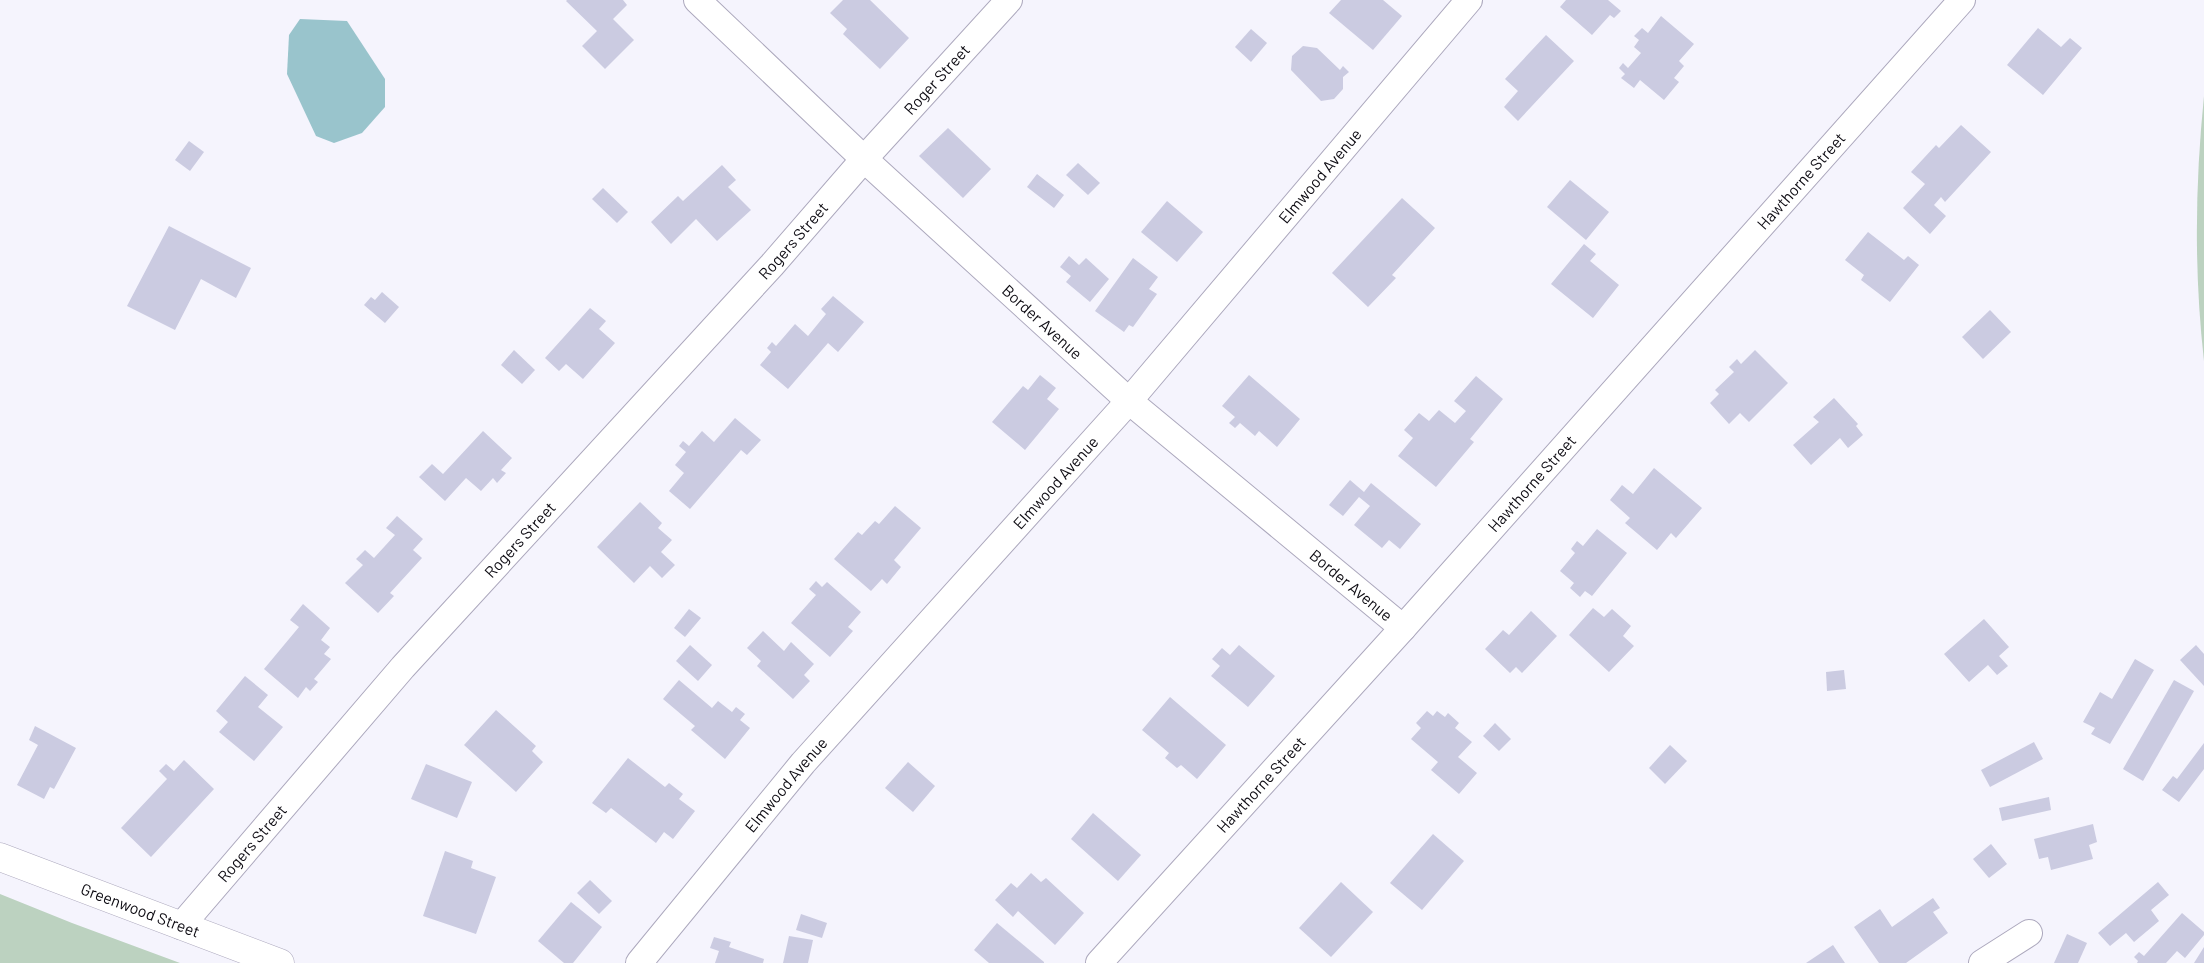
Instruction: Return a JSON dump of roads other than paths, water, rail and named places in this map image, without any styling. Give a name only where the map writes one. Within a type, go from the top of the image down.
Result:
[{"type":"street","name":"Border Avenue","points":[[697,0],[864,159],[1129,401],[1403,628]]},
{"type":"street","name":"Roger Street","points":[[864,159],[1009,0]]},
{"type":"street","name":"Elmwood Avenue","points":[[639,963],[804,764],[1129,401],[1469,0]]},
{"type":"street","name":"Hawthorne Street","points":[[1099,963],[1403,628],[1962,0]]},
{"type":"street","name":"Rogers Street","points":[[181,926],[403,667],[772,265],[864,159]]},
{"type":"street","name":"Greenwood Street","points":[[0,858],[280,963]]},
{"type":"street","points":[[1982,963],[2029,933]]},
{"type":"water","points":[[300,19],[347,21],[385,79],[385,107],[362,133],[334,143],[316,136],[287,74],[289,35]]}]
